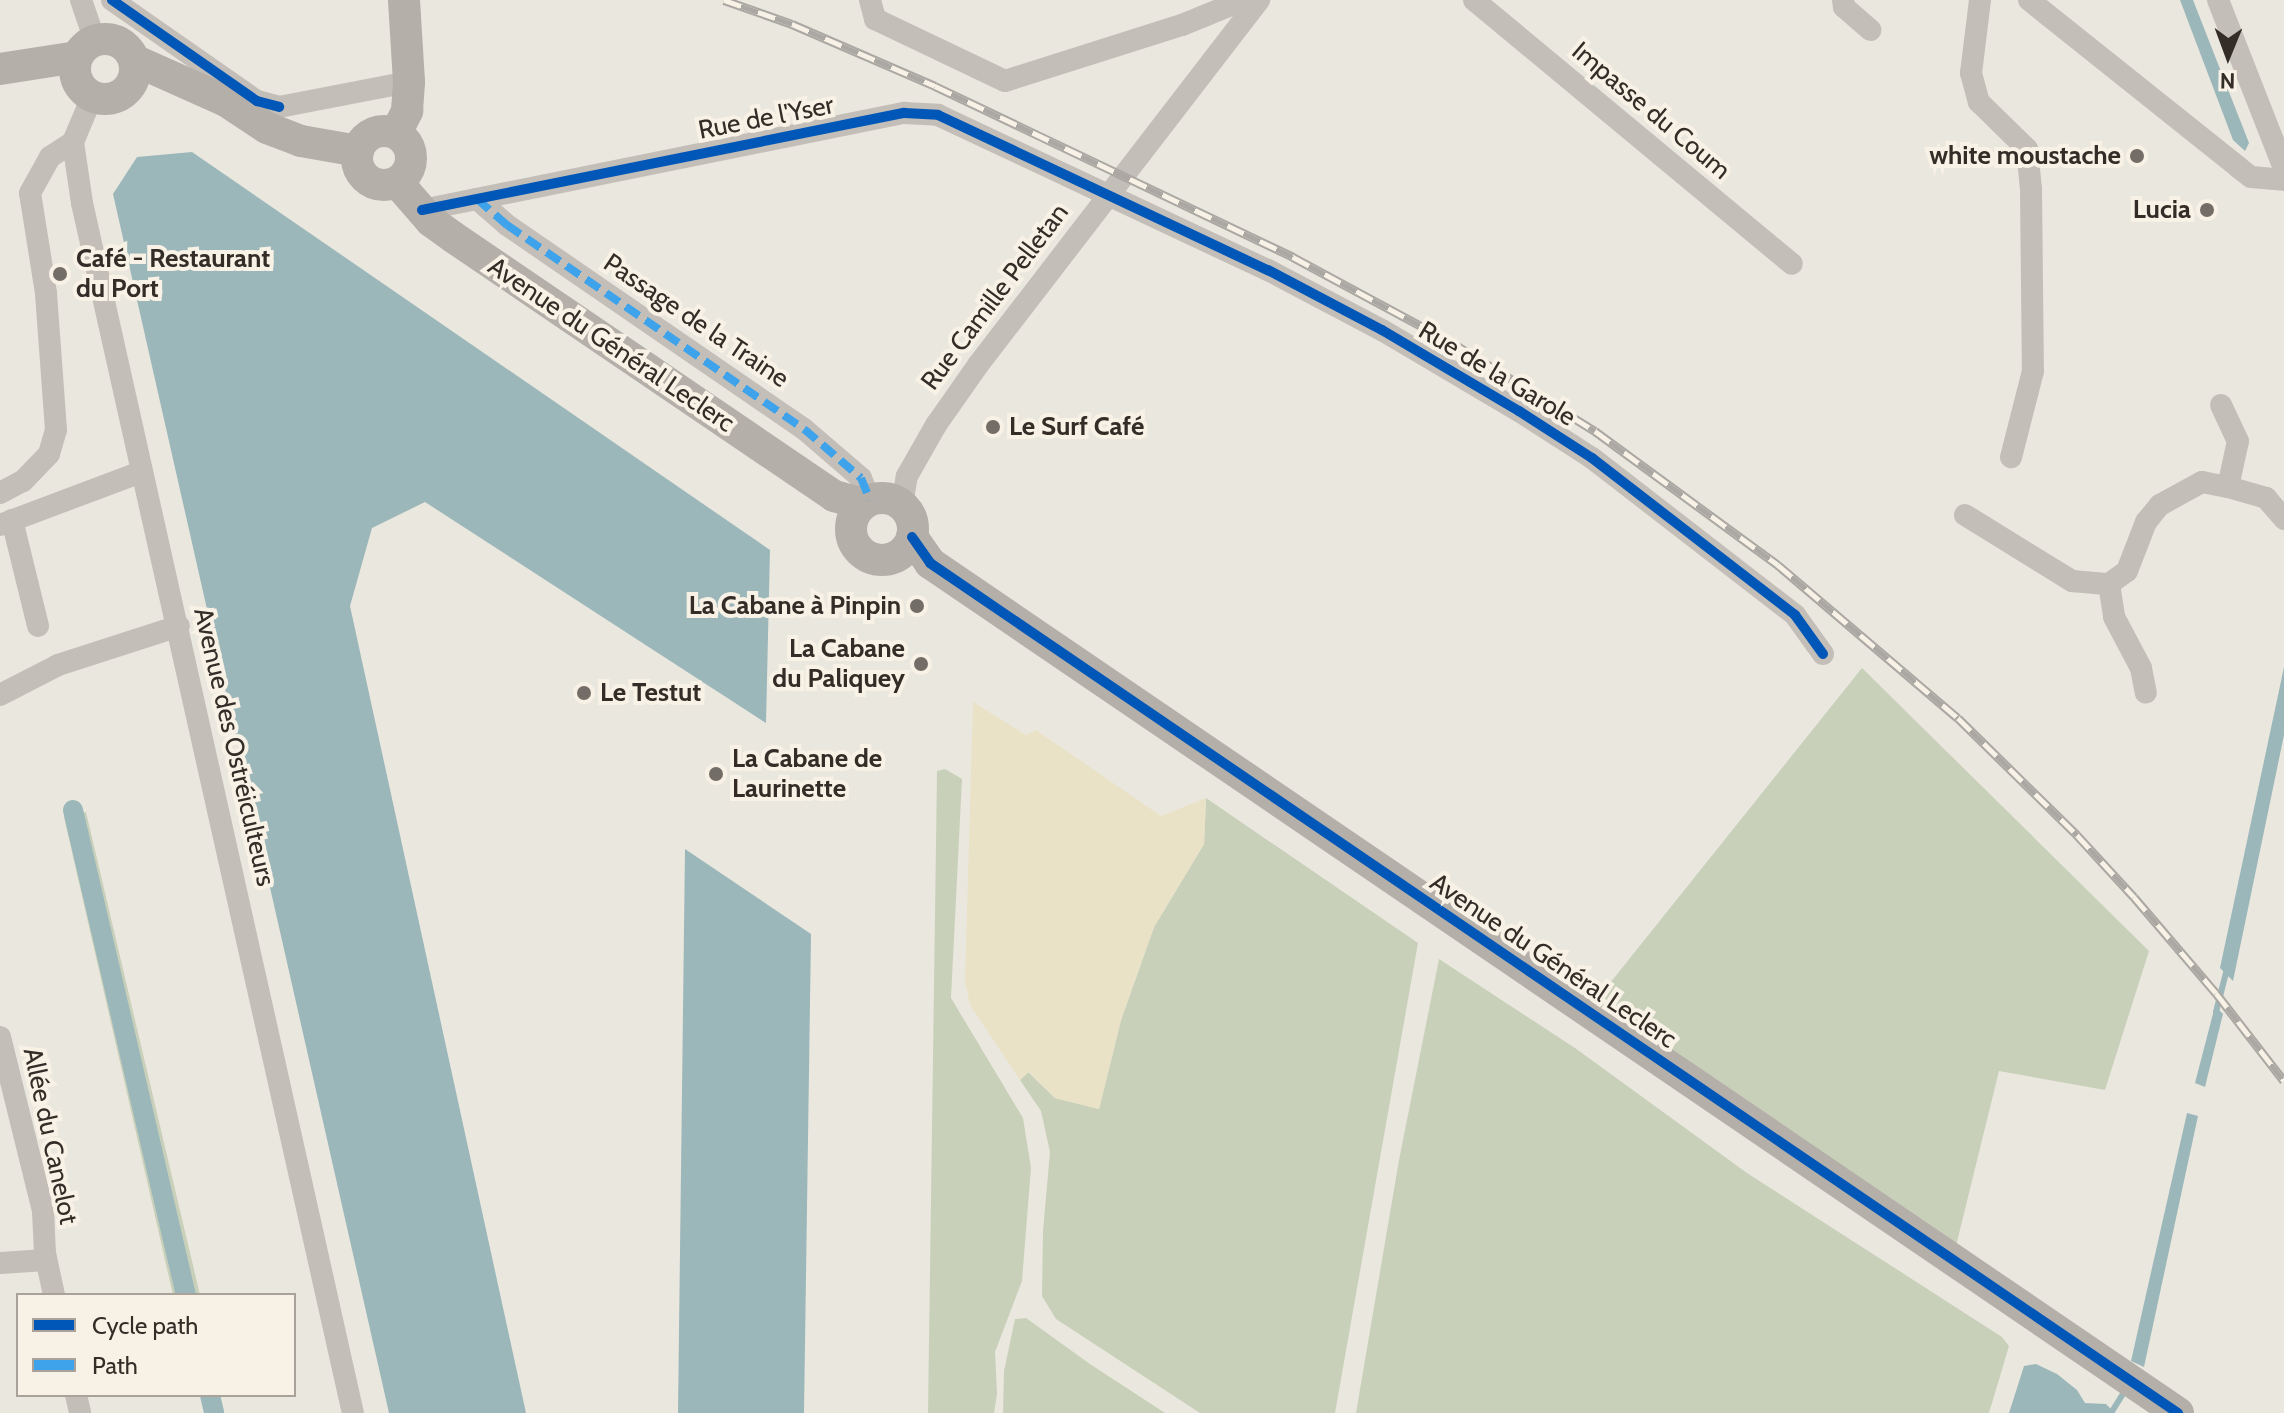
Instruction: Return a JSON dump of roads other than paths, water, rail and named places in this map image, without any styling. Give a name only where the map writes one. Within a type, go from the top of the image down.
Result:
[{"type":"main road","points":[[396,133],[407,111],[409,82],[404,0]]},
{"type":"main road","points":[[85,69],[114,41],[123,45],[134,60],[226,101],[267,128],[301,141],[358,151]]},
{"type":"main road","points":[[126,91],[134,77],[134,60]]},
{"type":"main road","points":[[0,69],[32,66],[85,69],[110,99],[126,91],[185,83]]},
{"type":"main road","points":[[373,133],[396,133],[408,145],[411,162],[397,182],[371,182],[359,169],[358,151],[373,133]]},
{"type":"main road","name":"Avenue du Général Leclerc","points":[[397,182],[431,221],[466,246],[872,501],[853,543],[866,556],[875,560],[912,553],[2178,1413]]},
{"type":"main road","points":[[872,501],[912,520],[912,553]]},
{"type":"street","points":[[0,493],[23,481],[49,454],[56,430],[46,293],[30,193],[50,157],[73,142],[85,69],[81,0]]},
{"type":"street","points":[[112,0],[257,101],[279,107],[409,82]]},
{"type":"street","points":[[870,0],[875,19],[1005,81],[1182,25],[1243,0]]},
{"type":"street","name":"Rue Camille Pelletan","points":[[872,501],[936,425],[1105,196],[1259,0]]},
{"type":"street","name":"Impasse du Coum","points":[[1474,0],[1792,264]]},
{"type":"street","points":[[1843,0],[1844,7],[1870,30]]},
{"type":"street","points":[[1980,0],[1971,73],[1975,88],[1979,102],[2027,149],[2031,189],[2033,371],[2011,457]]},
{"type":"street","points":[[2029,0],[2251,177],[2284,180]]},
{"type":"street","points":[[2218,0],[2284,168]]},
{"type":"street","name":"Rue de l'Yser","points":[[422,210],[921,112],[938,115],[1105,196]]},
{"type":"street","name":"Avenue des Ostréiculteurs","points":[[73,142],[82,203],[141,472],[179,626],[353,1413]]},
{"type":"street","name":"Rue de la Garole","points":[[1105,196],[1268,270],[1382,330],[1580,450],[1795,615],[1823,654]]},
{"type":"street","name":"Passage de la Traine","points":[[477,199],[507,225],[804,429],[861,478],[872,501]]},
{"type":"street","points":[[2221,405],[2238,441],[2228,487]]},
{"type":"street","points":[[38,626],[6,522],[141,472]]},
{"type":"street","points":[[1965,515],[2072,581],[2109,584],[2127,571],[2146,522],[2160,505],[2202,482],[2266,498],[2284,519]]},
{"type":"street","points":[[2109,584],[2114,617],[2141,668],[2146,693]]},
{"type":"street","points":[[0,695],[58,665],[179,626]]},
{"type":"street","name":"Allée du Canelot","points":[[0,1037],[9,1116],[43,1211],[46,1260],[54,1293]]},
{"type":"street","points":[[0,1263],[46,1260]]},
{"type":"water","points":[[2180,0],[2193,0],[2249,143],[2245,151],[2233,140]]},
{"type":"water","points":[[192,152],[770,550],[766,723],[425,502],[372,528],[350,606],[526,1413],[389,1413],[113,194],[137,157]]},
{"type":"water","points":[[2284,667],[2284,735],[2233,981],[2220,968]]},
{"type":"water","points":[[685,849],[811,934],[804,1413],[678,1413]]},
{"type":"water","points":[[2215,1006],[2223,1014],[2205,1087],[2195,1083]]},
{"type":"water","points":[[2187,1113],[2198,1116],[2144,1367],[2131,1361]]},
{"type":"water","points":[[2036,1364],[2057,1374],[2077,1390],[2085,1403],[2106,1404],[2115,1413],[2009,1413],[2024,1366]]},
{"type":"waterway","points":[[73,810],[186,1293]]},
{"type":"waterway","points":[[2216,1012],[2227,969]]},
{"type":"waterway","points":[[2111,1413],[2126,1389]]},
{"type":"waterway","points":[[210,1397],[214,1413]]},
{"type":"railway","points":[[724,0],[792,24],[935,86],[1293,257],[1451,342],[1595,431],[1778,565],[1958,718],[2077,835],[2134,897],[2216,993],[2284,1081]]},
{"type":"place","name":"white moustache","points":[[2137,156]]},
{"type":"place","name":"Lucia","points":[[2207,210]]},
{"type":"place","name":"Café - Restaurant du Port","points":[[60,274]]},
{"type":"place","name":"Le Surf Café","points":[[993,427]]},
{"type":"place","name":"La Cabane à Pinpin","points":[[917,606]]},
{"type":"place","name":"La Cabane du Paliquey","points":[[921,664]]},
{"type":"place","name":"Le Testut","points":[[584,693]]},
{"type":"place","name":"La Cabane de Laurinette","points":[[716,774]]}]
